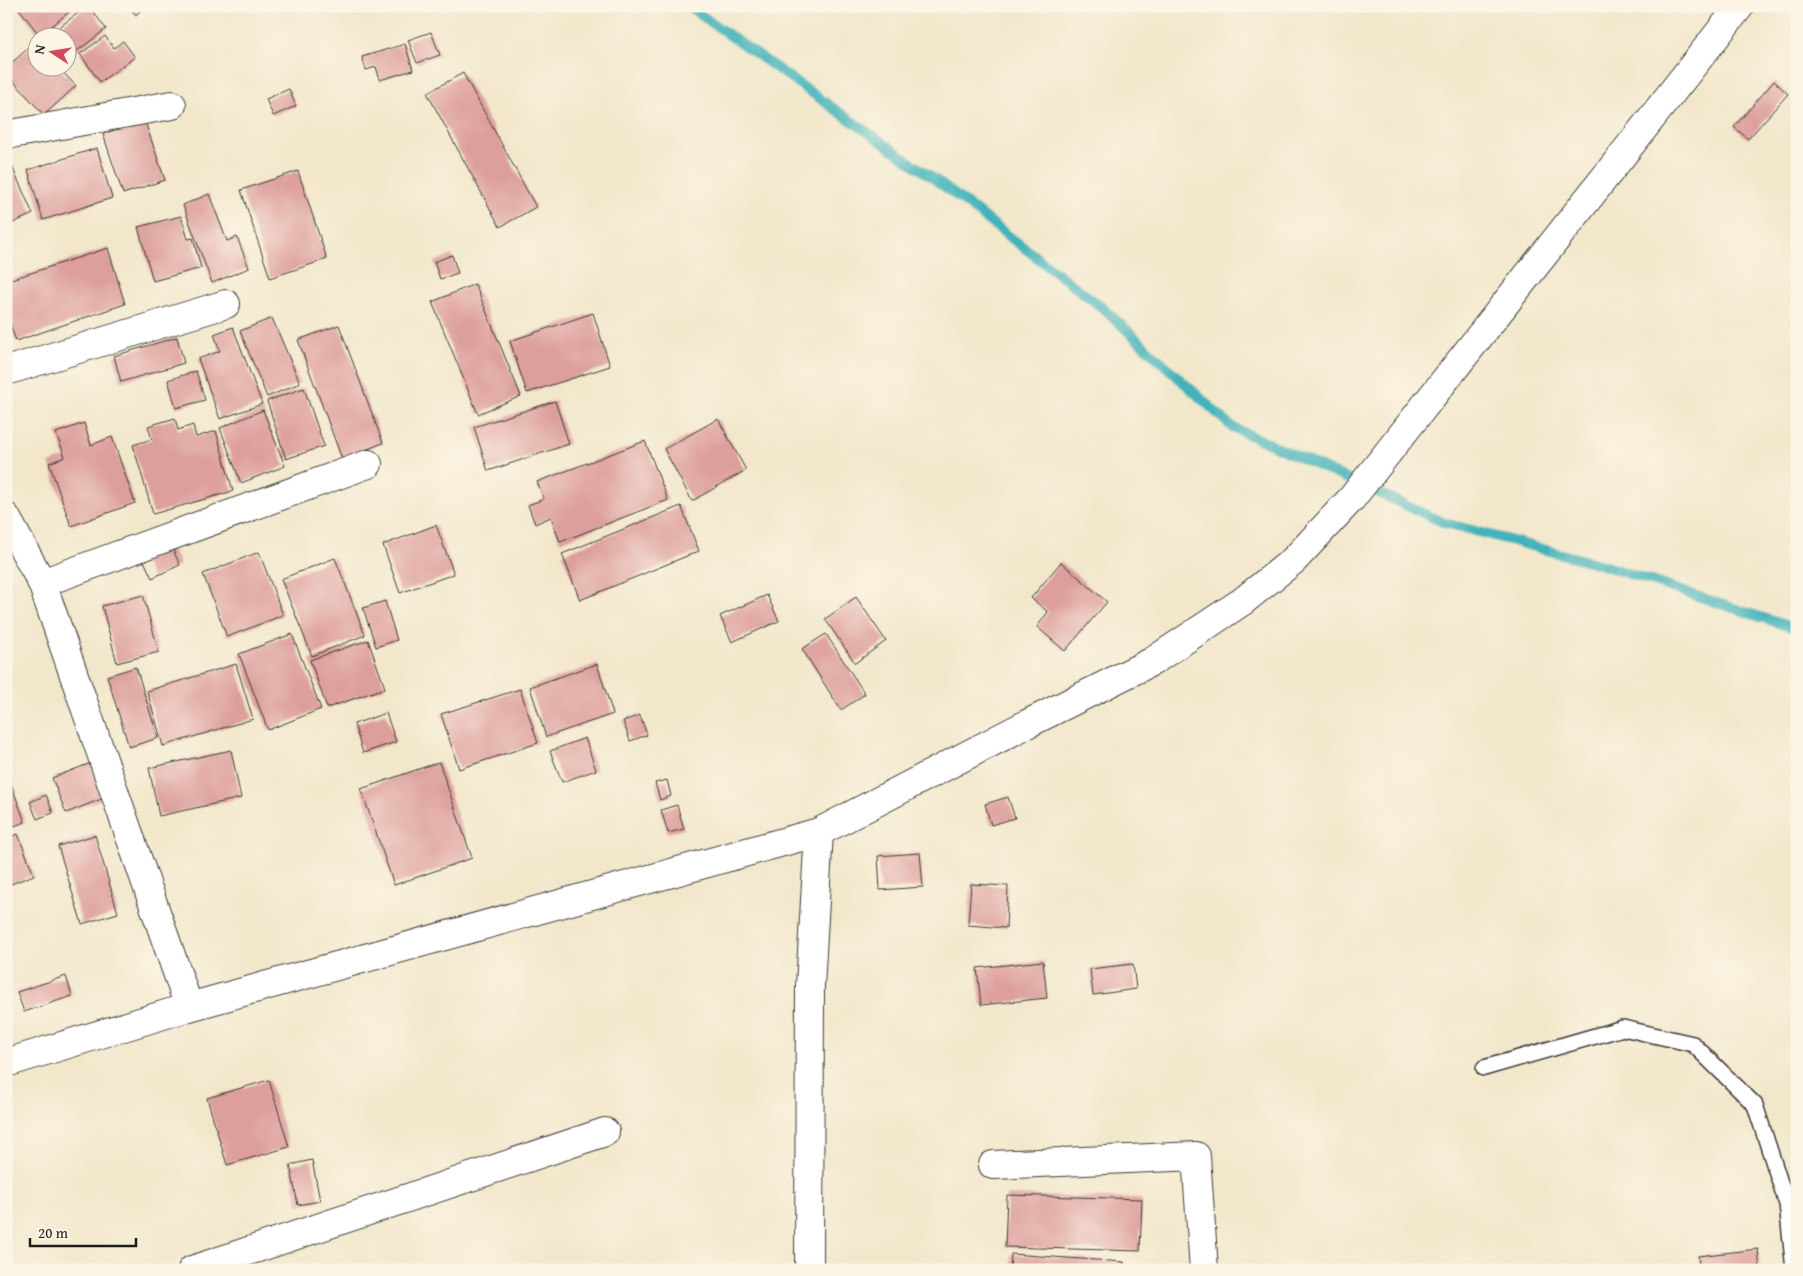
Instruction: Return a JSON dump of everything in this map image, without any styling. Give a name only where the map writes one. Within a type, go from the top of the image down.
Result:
[{"type":"street","points":[[6,1063],[189,1007],[819,832],[1153,661],[1243,601],[1294,560],[1352,498],[1492,324],[1740,6]]},
{"type":"street","points":[[6,135],[172,105]]},
{"type":"street","points":[[6,371],[226,304]]},
{"type":"street","points":[[42,583],[368,464]]},
{"type":"street","points":[[6,517],[42,583],[189,1007]]},
{"type":"street","points":[[809,1270],[810,986],[819,832]]},
{"type":"street","points":[[192,1270],[605,1132]]},
{"type":"street","points":[[993,1165],[1196,1156],[1204,1270]]},
{"type":"lane","points":[[1484,1068],[1623,1028],[1693,1044],[1755,1105],[1787,1204],[1794,1270]]},
{"type":"building","points":[[17,6],[76,6],[50,28],[34,28]]},
{"type":"building","points":[[89,6],[106,29],[78,50],[78,28],[58,28]]},
{"type":"building","points":[[128,6],[145,6],[136,15]]},
{"type":"building","points":[[431,32],[440,55],[417,63],[408,40]]},
{"type":"building","points":[[105,36],[114,48],[123,41],[135,57],[100,82],[80,54]]},
{"type":"building","points":[[405,44],[413,70],[380,80],[376,67],[366,70],[362,57]]},
{"type":"building","points":[[28,48],[28,78],[68,78],[76,86],[44,115],[6,73],[6,68]]},
{"type":"building","points":[[463,73],[536,207],[500,227],[427,93]]},
{"type":"building","points":[[1774,81],[1788,94],[1748,139],[1734,127]]},
{"type":"building","points":[[289,89],[296,106],[273,116],[266,99]]},
{"type":"building","points":[[144,119],[165,180],[123,194],[103,134]]},
{"type":"building","points":[[97,148],[112,198],[43,220],[28,170]]},
{"type":"building","points":[[6,153],[33,214],[6,226]]},
{"type":"building","points":[[298,171],[327,259],[270,278],[241,190]]},
{"type":"building","points":[[209,194],[227,241],[237,237],[249,268],[212,283],[183,205]]},
{"type":"building","points":[[181,216],[188,239],[193,238],[201,268],[153,281],[138,227]]},
{"type":"building","points":[[108,248],[125,304],[16,341],[10,324],[6,325],[6,281]]},
{"type":"building","points":[[452,255],[458,273],[440,279],[434,262]]},
{"type":"building","points":[[475,284],[521,396],[478,414],[432,302]]},
{"type":"building","points":[[593,313],[610,366],[527,393],[510,341]]},
{"type":"building","points":[[272,318],[300,383],[267,397],[240,331]]},
{"type":"building","points":[[339,325],[383,443],[342,459],[298,340]]},
{"type":"building","points":[[233,327],[262,404],[220,419],[198,359],[220,351],[214,334]]},
{"type":"building","points":[[177,337],[184,363],[121,382],[114,356]]},
{"type":"building","points":[[196,371],[205,400],[176,408],[168,380]]},
{"type":"building","points":[[304,388],[324,446],[286,459],[267,401]]},
{"type":"building","points":[[555,401],[569,444],[488,471],[474,427]]},
{"type":"building","points":[[263,410],[285,466],[241,483],[220,428]]},
{"type":"building","points":[[175,418],[178,430],[193,425],[196,437],[216,431],[233,491],[153,514],[133,445],[152,439],[148,426]]},
{"type":"building","points":[[718,419],[746,470],[692,501],[664,449]]},
{"type":"building","points":[[84,423],[91,445],[112,437],[135,503],[71,526],[49,463],[65,457],[56,433]]},
{"type":"building","points":[[645,441],[668,500],[560,542],[551,517],[535,524],[528,505],[544,499],[537,482]]},
{"type":"building","points":[[681,506],[699,551],[580,600],[562,554]]},
{"type":"building","points":[[436,525],[454,574],[400,593],[383,545]]},
{"type":"building","points":[[172,548],[180,565],[152,578],[144,561]]},
{"type":"building","points":[[259,552],[283,615],[227,637],[203,574]]},
{"type":"building","points":[[335,558],[365,635],[312,656],[281,579]]},
{"type":"building","points":[[1061,562],[1107,602],[1065,651],[1037,627],[1048,612],[1031,598]]},
{"type":"building","points":[[143,595],[159,652],[117,663],[102,606]]},
{"type":"building","points":[[767,595],[779,621],[732,642],[720,616]]},
{"type":"building","points":[[856,597],[886,641],[855,663],[825,619]]},
{"type":"building","points":[[385,601],[397,640],[376,647],[363,608]]},
{"type":"building","points":[[292,634],[321,709],[268,730],[239,654]]},
{"type":"building","points":[[826,634],[865,694],[841,710],[802,649]]},
{"type":"building","points":[[368,640],[385,688],[327,708],[310,660]]},
{"type":"building","points":[[236,664],[253,719],[163,746],[147,691]]},
{"type":"building","points":[[597,664],[613,714],[546,737],[530,687]]},
{"type":"building","points":[[136,667],[158,738],[129,747],[107,676]]},
{"type":"building","points":[[520,689],[538,743],[459,769],[441,714]]},
{"type":"building","points":[[386,713],[396,742],[363,753],[354,724]]},
{"type":"building","points":[[640,715],[647,735],[630,741],[623,721]]},
{"type":"building","points":[[585,738],[596,770],[562,782],[550,751]]},
{"type":"building","points":[[231,750],[241,798],[159,816],[149,768]]},
{"type":"building","points":[[439,762],[472,858],[394,885],[361,789]]},
{"type":"building","points":[[91,763],[104,798],[66,813],[52,778]]},
{"type":"building","points":[[6,770],[25,822],[6,829]]},
{"type":"building","points":[[667,780],[671,796],[660,800],[655,783]]},
{"type":"building","points":[[46,795],[53,813],[37,819],[30,802]]},
{"type":"building","points":[[1008,797],[1015,818],[991,825],[985,804]]},
{"type":"building","points":[[677,805],[684,829],[668,833],[661,810]]},
{"type":"building","points":[[18,834],[34,875],[6,886],[6,838]]},
{"type":"building","points":[[95,835],[118,913],[82,924],[58,846]]},
{"type":"building","points":[[920,853],[923,887],[880,890],[878,856]]},
{"type":"building","points":[[971,884],[1008,886],[1006,928],[968,925]]},
{"type":"building","points":[[1043,961],[1047,998],[981,1005],[977,968]]},
{"type":"building","points":[[1133,964],[1136,989],[1093,995],[1090,969]]},
{"type":"building","points":[[66,976],[72,996],[24,1012],[17,992]]},
{"type":"building","points":[[269,1080],[289,1147],[227,1165],[207,1098]]},
{"type":"building","points":[[312,1160],[320,1201],[298,1205],[290,1165]]},
{"type":"building","points":[[1007,1195],[1142,1199],[1140,1251],[1005,1247]]},
{"type":"building","points":[[1758,1249],[1760,1270],[1700,1270],[1698,1256]]},
{"type":"building","points":[[1011,1254],[1124,1262],[1124,1270],[1010,1270]]},
{"type":"waterway","points":[[688,6],[933,178],[1104,309],[1232,427],[1445,523],[1599,564],[1797,629]]}]
